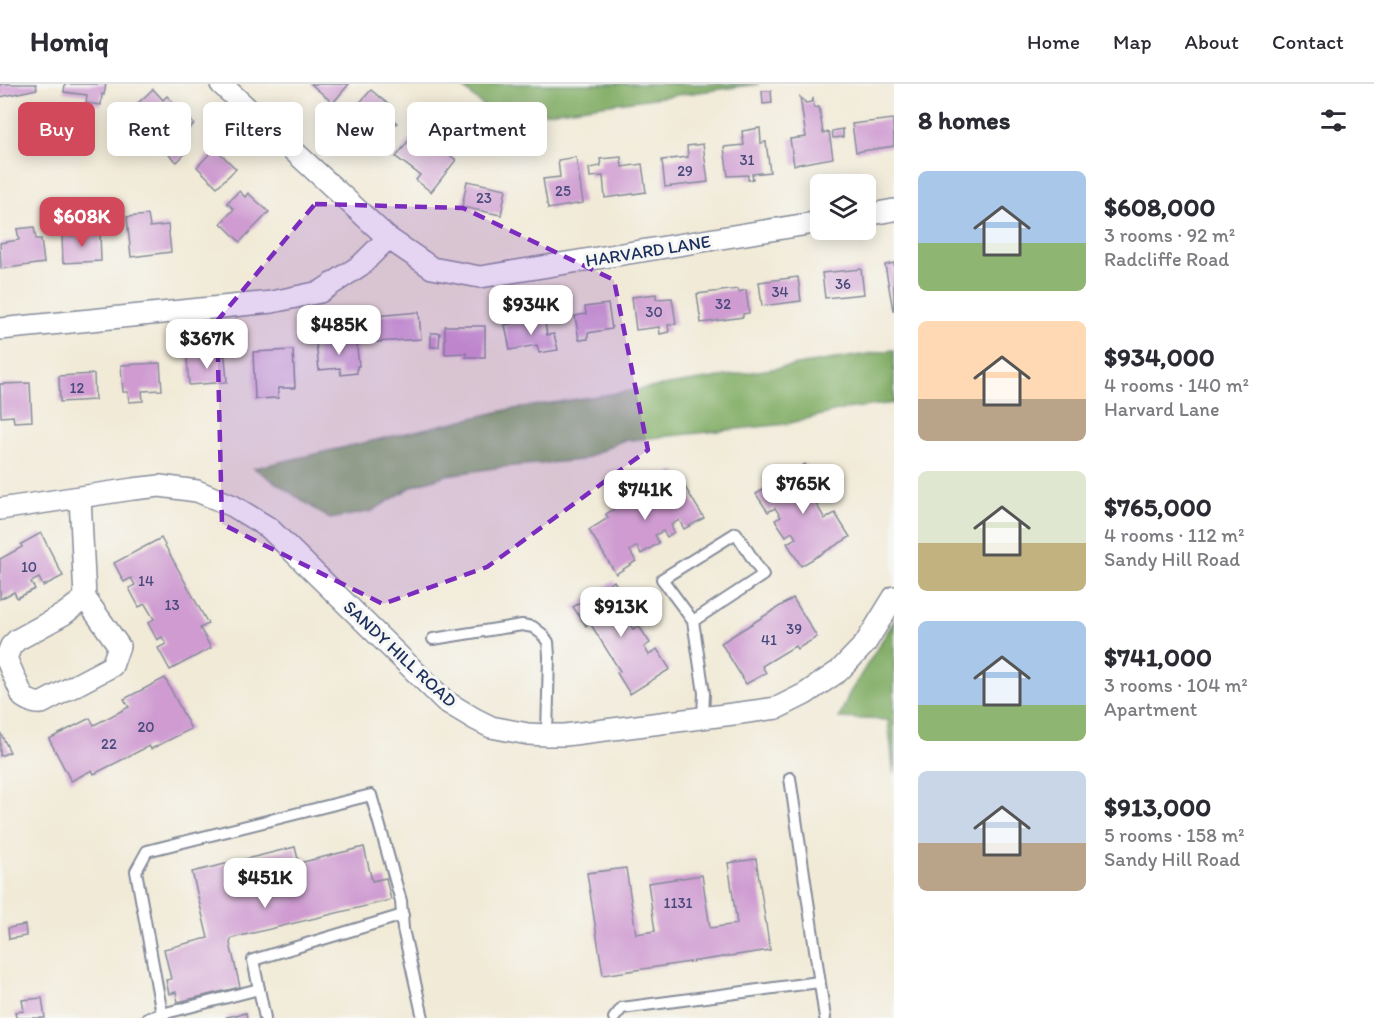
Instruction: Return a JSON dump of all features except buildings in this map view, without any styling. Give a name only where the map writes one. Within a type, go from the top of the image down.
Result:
[{"type":"street","name":"HARVARD LANE","points":[[221,84],[388,238],[432,268],[480,277],[810,224]]},
{"type":"street","points":[[876,213],[894,210]]},
{"type":"street","points":[[0,329],[272,302],[320,292],[361,266],[388,238]]},
{"type":"street","name":"SANDY HILL ROAD","points":[[0,509],[160,486],[197,491],[233,506],[269,528],[445,701],[491,727],[528,734],[565,735],[777,708],[805,694],[839,671],[865,644],[894,597]]},
{"type":"street","points":[[80,497],[85,598],[119,646],[112,666],[42,703],[37,704],[26,699],[23,697],[6,658],[11,646],[17,640],[64,615],[85,598]]},
{"type":"lane","points":[[693,621],[763,575],[736,533],[662,579],[693,621],[704,693],[703,718]]},
{"type":"lane","points":[[433,639],[522,625],[533,627],[542,634],[548,642],[549,656],[547,735]]},
{"type":"lane","points":[[790,778],[825,1018]]},
{"type":"lane","points":[[162,1014],[136,871],[147,851],[371,795],[400,901],[403,929],[423,1018]]},
{"type":"lane","points":[[266,1018],[253,960],[403,915]]},
{"type":"lane","points":[[614,1018],[622,1008],[819,982]]},
{"type":"lane","points":[[148,1018],[259,988]]},
{"type":"highlighted area","points":[[315,204],[463,208],[614,280],[648,450],[487,567],[383,604],[222,524],[217,321]]},
{"type":"green space","points":[[459,84],[759,84],[547,112],[547,102],[479,102]]},
{"type":"green space","points":[[894,350],[894,403],[845,409],[787,424],[621,441],[582,460],[502,467],[447,475],[413,486],[372,511],[330,519],[254,468],[507,410]]},
{"type":"green space","points":[[894,621],[894,774],[888,720],[839,718],[849,694]]}]
